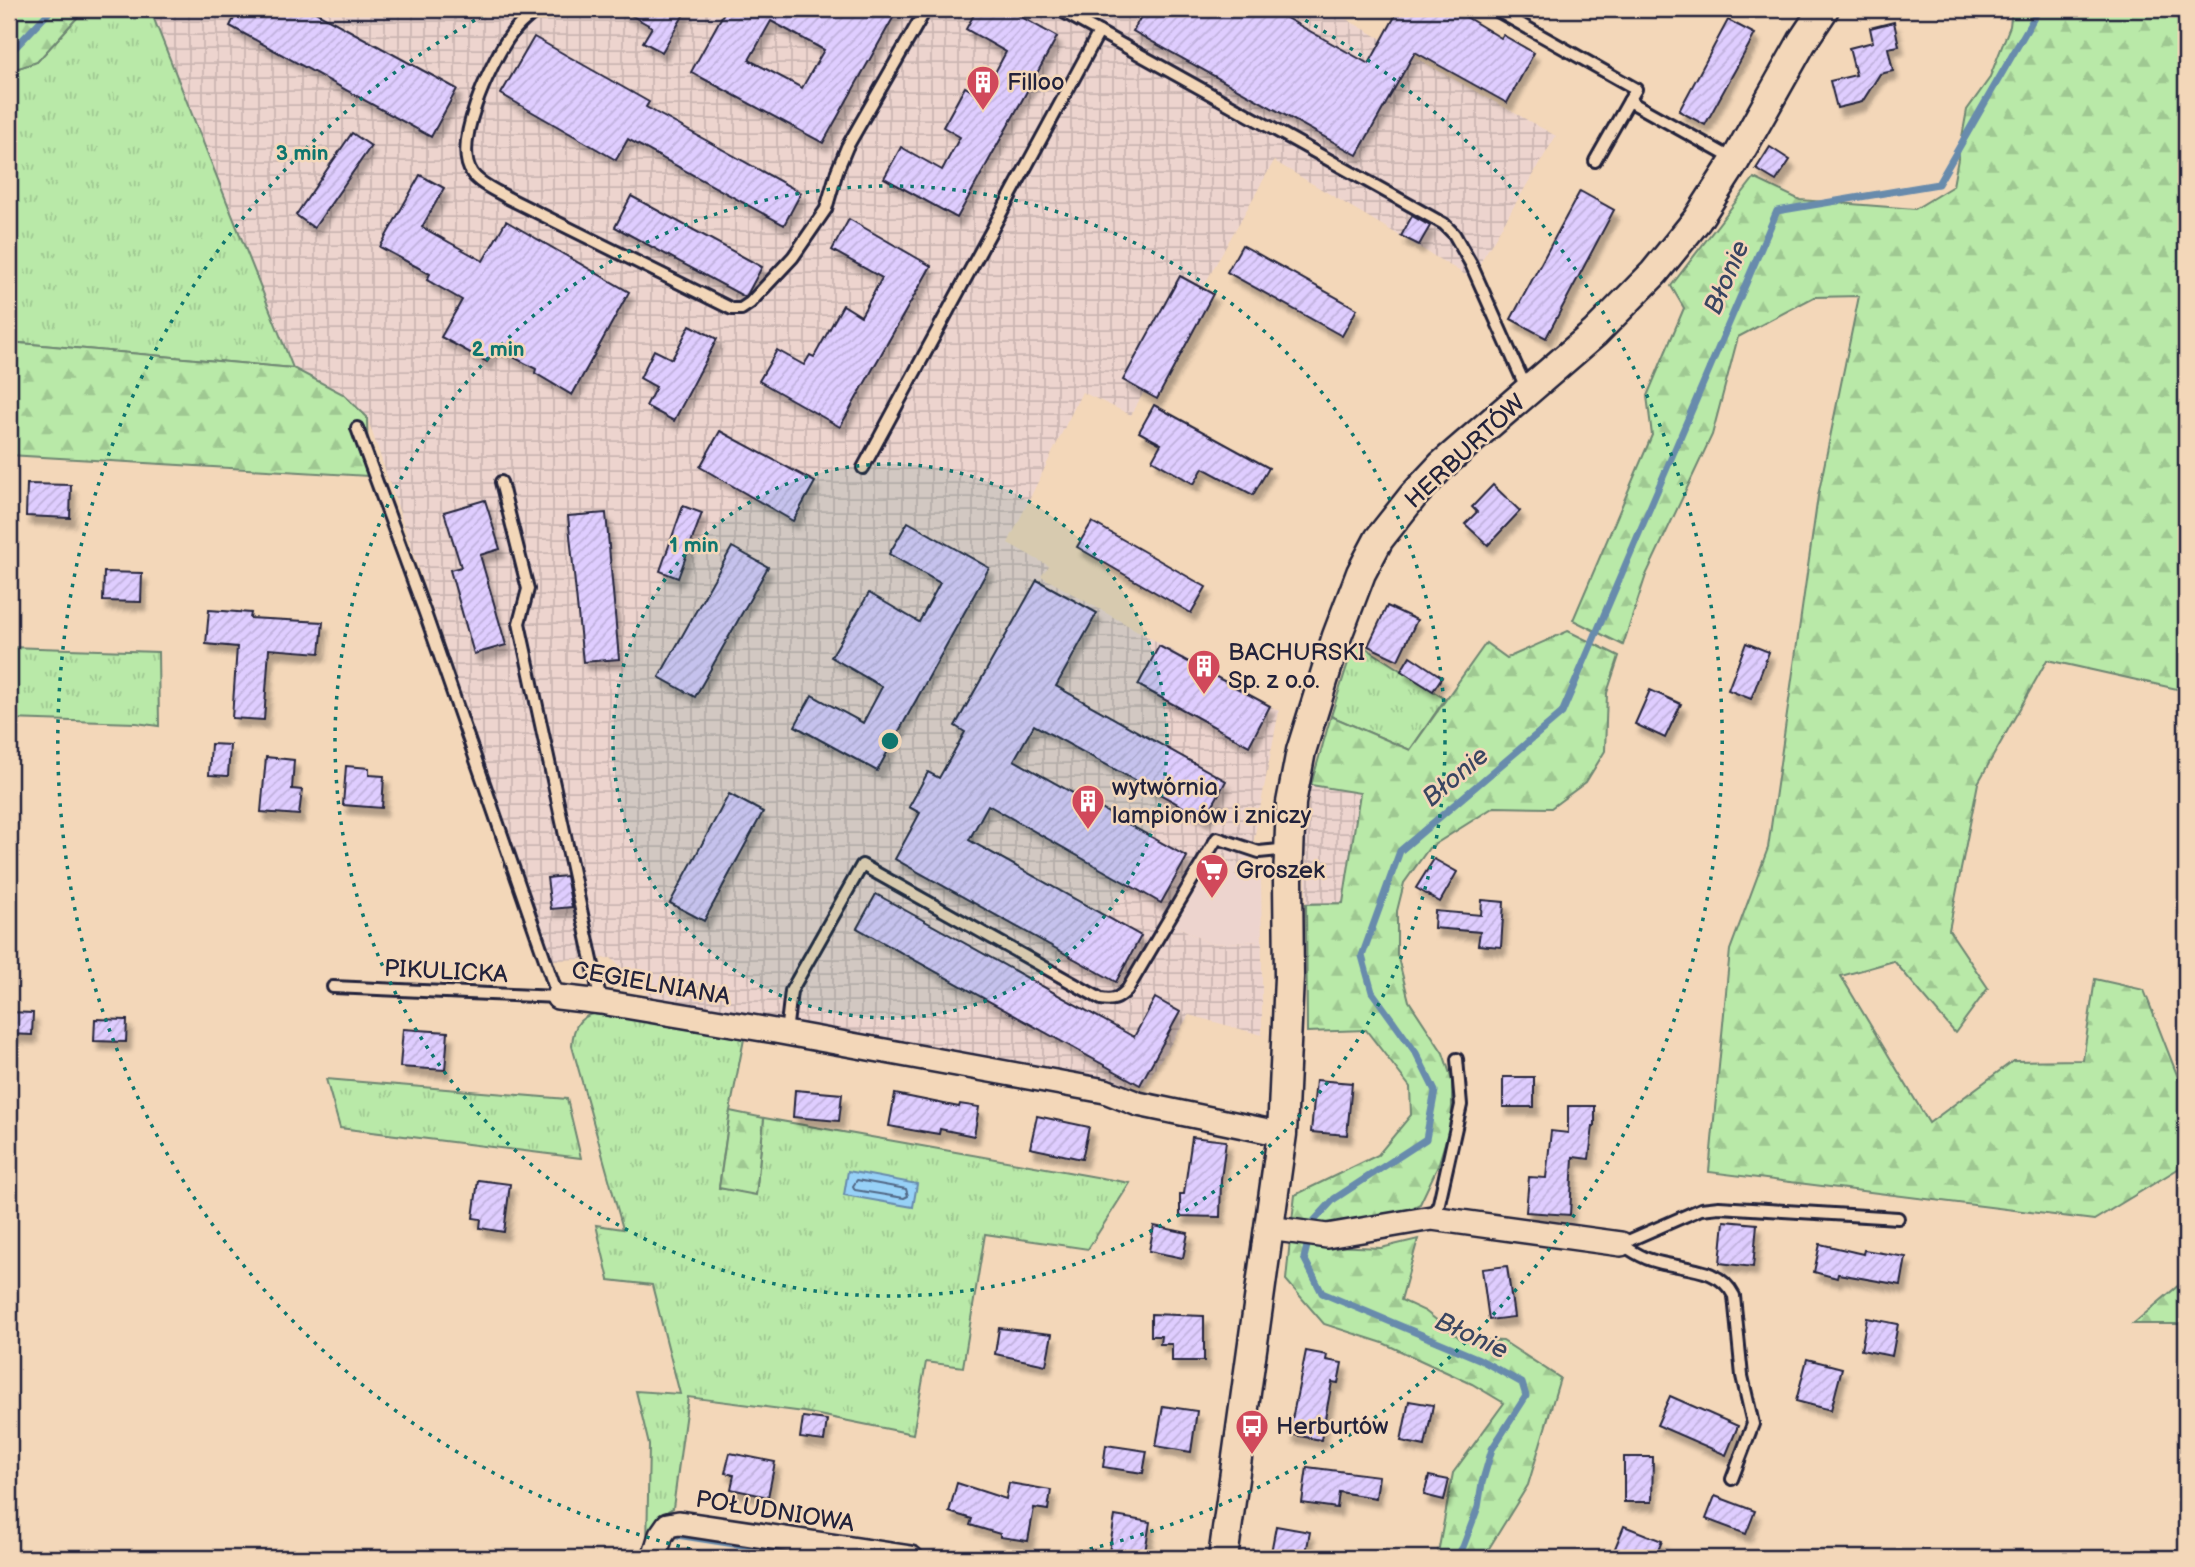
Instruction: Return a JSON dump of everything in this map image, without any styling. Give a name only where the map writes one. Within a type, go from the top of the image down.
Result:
[{"type":"street","name":"HERBURTÓW","points":[[1223,1558],[1278,1229],[1289,977],[1291,803],[1301,751],[1318,693],[1361,573],[1379,539],[1413,496],[1442,466],[1595,333],[1654,273],[1697,220],[1824,9]]},
{"type":"street","name":"CEGIELNIANA","points":[[558,998],[601,1002],[786,1033],[1105,1091],[1138,1104],[1282,1133]]},
{"type":"street","points":[[1278,1229],[1327,1236],[1432,1217],[1621,1244]]},
{"type":"street","name":"POŁUDNIOWA","points":[[654,1558],[656,1546],[668,1525],[679,1523],[911,1558]]},
{"type":"lane","points":[[538,9],[516,27],[506,41],[474,108],[467,136],[467,159],[471,172],[508,198],[732,309],[741,309],[762,291],[793,257],[826,209],[847,147],[926,9]]},
{"type":"lane","points":[[1058,9],[1444,224],[1454,234],[1471,264],[1528,393]]},
{"type":"lane","points":[[1494,9],[1636,89],[1595,161]]},
{"type":"lane","points":[[863,468],[1099,32]]},
{"type":"lane","points":[[1629,101],[1735,160]]},
{"type":"lane","name":"CEGIELNIANA","points":[[357,428],[427,618],[558,998]]},
{"type":"lane","points":[[501,482],[528,589],[519,623],[601,1002]]},
{"type":"lane","points":[[786,1033],[791,991],[862,865],[1101,999],[1110,1001],[1119,998],[1126,990],[1217,838],[1259,852],[1289,849]]},
{"type":"lane","name":"PIKULICKA","points":[[333,987],[558,998]]},
{"type":"lane","points":[[1432,1217],[1439,1203],[1461,1105],[1457,1059]]},
{"type":"lane","points":[[1621,1244],[1701,1209],[1719,1207],[1898,1218]]},
{"type":"lane","points":[[1621,1244],[1654,1261],[1718,1277],[1728,1285],[1734,1296],[1742,1376],[1753,1424],[1732,1479]]},
{"type":"shaded area","points":[[150,9],[1328,9],[1556,136],[1471,278],[1274,161],[1131,415],[1082,392],[1008,543],[1049,566],[1041,576],[1279,711],[1250,860],[1261,881],[1209,868],[1175,925],[1210,944],[1262,941],[1262,1035],[1189,1015],[1144,1086],[1118,1084],[650,997],[611,958],[552,960],[367,417],[343,394],[293,368]]},
{"type":"shaded area","points":[[1311,785],[1360,793],[1343,903],[1306,904],[1306,821]]},
{"type":"shaded area","points":[[1209,868],[1261,881],[1262,941],[1210,944],[1175,925]]},
{"type":"green space","points":[[9,9],[85,9],[37,62],[9,71]]},
{"type":"green space","points":[[85,9],[150,9],[293,368],[9,342],[9,71],[37,62]]},
{"type":"green space","points":[[2012,9],[2186,9],[2186,691],[2047,660],[1978,783],[1949,930],[1988,988],[1955,1033],[1894,961],[1841,976],[1929,1123],[2013,1061],[2083,1060],[2095,979],[2144,990],[2186,1098],[2186,1164],[2094,1220],[1709,1172],[1730,950],[1768,848],[1818,496],[1859,296],[1814,297],[1738,337],[1712,435],[1646,575],[1623,645],[1573,620],[1652,435],[1647,396],[1684,308],[1671,286],[1754,178],[1800,200],[1915,209],[1953,186],[1967,110],[1989,79],[2010,26]]},
{"type":"green space","points":[[9,342],[293,368],[343,394],[367,417],[368,476],[9,455]]},
{"type":"green space","points":[[1568,631],[1619,656],[1607,693],[1605,751],[1586,782],[1551,808],[1494,807],[1429,848],[1404,883],[1397,911],[1397,954],[1409,1001],[1443,1053],[1452,1080],[1452,1120],[1438,1166],[1420,1204],[1398,1215],[1333,1228],[1292,1221],[1295,1195],[1378,1155],[1411,1115],[1410,1087],[1366,1030],[1307,1032],[1306,904],[1343,903],[1360,793],[1311,785],[1331,716],[1410,750],[1486,643],[1507,658]]},
{"type":"green space","points":[[1355,641],[1445,699],[1410,750],[1331,716]]},
{"type":"green space","points":[[9,647],[158,652],[159,726],[9,719]]},
{"type":"green space","points":[[603,1012],[744,1039],[719,1188],[756,1194],[764,1118],[1130,1183],[1088,1249],[985,1234],[963,1367],[926,1362],[913,1434],[804,1412],[688,1397],[673,1508],[659,1520],[647,1547],[649,1445],[636,1391],[680,1394],[652,1285],[609,1280],[596,1225],[623,1229],[572,1046],[574,1032],[580,1021],[589,1015]]},
{"type":"green space","points":[[326,1079],[567,1099],[581,1158],[340,1128]]},
{"type":"green space","points":[[730,1111],[764,1118],[756,1195],[719,1188]]},
{"type":"green space","points":[[1418,1239],[1401,1300],[1425,1311],[1461,1339],[1503,1341],[1560,1378],[1528,1485],[1483,1558],[1432,1558],[1438,1553],[1453,1473],[1504,1403],[1472,1384],[1383,1343],[1324,1324],[1286,1280],[1290,1240],[1332,1246],[1381,1248]]},
{"type":"green space","points":[[2186,1279],[2186,1324],[2133,1324]]},
{"type":"water","points":[[848,1171],[917,1184],[913,1207],[844,1195]]},
{"type":"building","points":[[239,9],[310,9],[457,89],[431,137],[230,26]]},
{"type":"building","points":[[620,9],[687,9],[662,52],[643,42],[652,27]]},
{"type":"building","points":[[726,9],[898,9],[823,143],[691,72]],"holes":[[[771,21],[824,50],[802,88],[749,60]]]},
{"type":"building","name":"Filloo","points":[[977,9],[1007,9],[1057,37],[957,218],[884,178],[901,147],[942,170],[960,137],[943,127],[965,87],[982,97],[1006,52],[966,29]]},
{"type":"building","points":[[1145,9],[1270,9],[1369,64],[1399,9],[1453,9],[1501,38],[1503,35],[1534,53],[1507,103],[1415,52],[1357,155],[1133,31]]},
{"type":"building","points":[[1728,20],[1755,34],[1705,125],[1679,111]]},
{"type":"building","points":[[1894,22],[1899,46],[1888,48],[1893,71],[1880,74],[1862,102],[1837,108],[1830,81],[1856,75],[1849,48],[1873,42],[1870,28]]},
{"type":"building","points":[[534,37],[649,102],[646,107],[801,193],[784,225],[628,139],[616,160],[501,94]]},
{"type":"building","points":[[352,133],[371,146],[314,228],[296,215]]},
{"type":"building","points":[[1770,147],[1790,160],[1776,181],[1756,169]]},
{"type":"building","points":[[420,175],[444,188],[422,227],[483,261],[506,221],[629,292],[572,395],[535,373],[536,369],[495,347],[487,362],[441,337],[462,300],[427,280],[430,274],[380,247]]},
{"type":"building","points":[[1580,191],[1614,210],[1546,338],[1511,319]]},
{"type":"building","points":[[631,196],[762,267],[745,297],[615,227]]},
{"type":"building","points":[[1412,216],[1430,226],[1419,245],[1401,236]]},
{"type":"building","points":[[849,219],[931,266],[840,427],[759,381],[777,350],[804,365],[810,355],[814,357],[843,305],[861,316],[882,278],[832,250]]},
{"type":"building","points":[[1242,245],[1357,309],[1342,336],[1227,272]]},
{"type":"building","points":[[1180,276],[1213,294],[1157,399],[1123,380]]},
{"type":"building","points":[[690,325],[717,339],[674,421],[646,406],[656,387],[640,378],[654,350],[672,359]]},
{"type":"building","points":[[1154,405],[1269,468],[1253,495],[1203,468],[1194,484],[1152,460],[1161,444],[1139,432]]},
{"type":"building","points":[[720,431],[815,482],[793,521],[700,467]]},
{"type":"building","points":[[27,484],[71,485],[70,518],[26,516]]},
{"type":"building","points":[[1493,485],[1520,511],[1488,545],[1465,524],[1477,512],[1472,507]]},
{"type":"building","points":[[485,500],[500,549],[480,555],[506,645],[474,654],[450,570],[461,567],[444,512]]},
{"type":"building","points":[[683,506],[702,513],[678,578],[660,571]]},
{"type":"building","points":[[606,513],[619,659],[583,662],[568,516]]},
{"type":"building","points":[[908,522],[989,568],[877,771],[795,726],[812,695],[863,723],[882,687],[831,657],[869,593],[919,622],[940,583],[889,554]]},
{"type":"building","points":[[1092,522],[1206,587],[1191,613],[1077,547]]},
{"type":"building","points":[[732,547],[768,567],[695,697],[659,677]]},
{"type":"building","points":[[104,572],[142,573],[141,602],[103,601]]},
{"type":"building","points":[[1037,580],[1097,613],[1056,686],[1226,781],[1205,819],[1034,725],[1014,760],[1187,857],[1161,903],[988,805],[969,840],[1141,936],[1116,982],[895,859],[920,813],[909,807],[928,772],[939,778],[965,732],[955,726]]},
{"type":"building","points":[[1387,606],[1417,620],[1398,660],[1368,646]]},
{"type":"building","points":[[209,610],[251,613],[250,618],[323,622],[320,653],[269,649],[264,720],[232,718],[237,647],[206,644]]},
{"type":"building","points":[[1746,643],[1769,652],[1751,699],[1728,690]]},
{"type":"building","name":"BACHURSKI Sp. z o.o.","points":[[1159,646],[1270,706],[1249,746],[1138,685]]},
{"type":"building","points":[[1410,656],[1442,677],[1433,691],[1401,671]]},
{"type":"building","points":[[1650,690],[1681,704],[1665,738],[1635,724]]},
{"type":"building","points":[[211,744],[230,745],[228,776],[209,775]]},
{"type":"building","points":[[266,757],[294,760],[292,789],[302,790],[299,815],[261,812]]},
{"type":"building","points":[[346,766],[369,768],[369,775],[384,776],[382,808],[343,805]]},
{"type":"building","points":[[729,794],[763,812],[704,921],[670,903]]},
{"type":"building","points":[[1434,859],[1457,872],[1440,902],[1416,888]]},
{"type":"building","points":[[566,876],[572,907],[551,909],[547,878]]},
{"type":"building","points":[[876,894],[1134,1037],[1155,998],[1180,1012],[1140,1085],[857,928]]},
{"type":"building","points":[[1482,900],[1504,902],[1501,947],[1478,945],[1480,932],[1434,928],[1435,911],[1481,915]]},
{"type":"building","points":[[9,1012],[33,1013],[32,1035],[9,1034]]},
{"type":"building","points":[[95,1019],[127,1020],[126,1042],[94,1041]]},
{"type":"building","points":[[403,1029],[448,1032],[445,1070],[400,1067]]},
{"type":"building","points":[[1503,1077],[1534,1077],[1534,1107],[1503,1107]]},
{"type":"building","points":[[1316,1080],[1352,1083],[1347,1135],[1311,1132]]},
{"type":"building","points":[[795,1090],[842,1094],[839,1121],[793,1117]]},
{"type":"building","points":[[895,1094],[959,1107],[960,1104],[979,1107],[974,1136],[940,1129],[939,1134],[889,1126]]},
{"type":"building","points":[[1568,1106],[1595,1106],[1595,1126],[1589,1159],[1573,1157],[1570,1215],[1526,1212],[1529,1177],[1546,1178],[1551,1131],[1568,1133]]},
{"type":"building","points":[[1037,1116],[1089,1127],[1082,1159],[1030,1148]]},
{"type":"building","points":[[1192,1137],[1226,1141],[1220,1217],[1180,1216],[1180,1194],[1184,1194]]},
{"type":"building","points":[[478,1180],[510,1184],[504,1232],[480,1228],[481,1219],[473,1218]]},
{"type":"building","points":[[1724,1221],[1757,1224],[1753,1267],[1720,1263]]},
{"type":"building","points":[[1154,1226],[1188,1233],[1183,1258],[1149,1251]]},
{"type":"building","points":[[1820,1244],[1863,1254],[1864,1250],[1906,1257],[1901,1285],[1838,1274],[1837,1278],[1814,1272]]},
{"type":"building","points":[[1507,1266],[1514,1317],[1489,1320],[1482,1269]]},
{"type":"building","points":[[1151,1314],[1204,1316],[1204,1361],[1172,1361],[1172,1344],[1160,1344],[1161,1336],[1151,1336]]},
{"type":"building","points":[[1867,1318],[1898,1324],[1892,1356],[1861,1350]]},
{"type":"building","points":[[999,1328],[1052,1334],[1046,1365],[995,1354]]},
{"type":"building","points":[[1306,1351],[1327,1355],[1326,1360],[1342,1363],[1338,1383],[1332,1382],[1321,1440],[1289,1434]]},
{"type":"building","points":[[1807,1359],[1842,1368],[1831,1410],[1796,1401]]},
{"type":"building","points":[[1670,1396],[1738,1426],[1726,1455],[1657,1425]]},
{"type":"building","points":[[1409,1401],[1433,1405],[1425,1446],[1401,1441]]},
{"type":"building","points":[[1163,1406],[1197,1411],[1191,1452],[1156,1446]]},
{"type":"building","points":[[803,1417],[827,1420],[824,1441],[800,1438]]},
{"type":"building","points":[[1106,1445],[1147,1451],[1143,1473],[1103,1467]]},
{"type":"building","points":[[730,1453],[775,1462],[768,1497],[731,1489],[734,1475],[725,1473]]},
{"type":"building","points":[[1624,1457],[1653,1457],[1652,1502],[1624,1502]]},
{"type":"building","points":[[1307,1467],[1379,1476],[1376,1498],[1339,1492],[1337,1508],[1302,1503]]},
{"type":"building","points":[[1429,1476],[1449,1480],[1444,1500],[1424,1495]]},
{"type":"building","points":[[957,1483],[1006,1499],[1009,1483],[1051,1490],[1048,1510],[1034,1508],[1028,1541],[1000,1537],[1000,1534],[970,1525],[972,1519],[949,1512]]},
{"type":"building","points":[[1715,1496],[1755,1511],[1746,1534],[1706,1519]]},
{"type":"building","points":[[1115,1516],[1150,1522],[1144,1558],[1109,1552]]},
{"type":"building","points":[[1276,1526],[1310,1532],[1305,1558],[1270,1558]]},
{"type":"building","points":[[1624,1526],[1662,1541],[1655,1558],[1611,1558]]},
{"type":"waterway","points":[[9,54],[52,9]]},
{"type":"waterway","name":"Błonie","points":[[1456,1558],[1478,1507],[1492,1449],[1526,1396],[1522,1383],[1479,1359],[1322,1293],[1304,1258],[1313,1222],[1334,1199],[1426,1139],[1435,1091],[1416,1053],[1372,992],[1362,956],[1400,851],[1562,713],[1777,211],[1938,184],[2039,9]]},
{"type":"waterway","points":[[677,1535],[823,1558]]},
{"type":"place","name":"Filloo","points":[[983,112]]},
{"type":"place","name":"BACHURSKI Sp. z o.o.","points":[[1204,696]]},
{"type":"place","name":"wytwórnia lampionów i zniczy","points":[[1088,831]]},
{"type":"place","name":"Groszek","points":[[1212,900]]},
{"type":"place","name":"Herburtów","points":[[1252,1456]]}]
